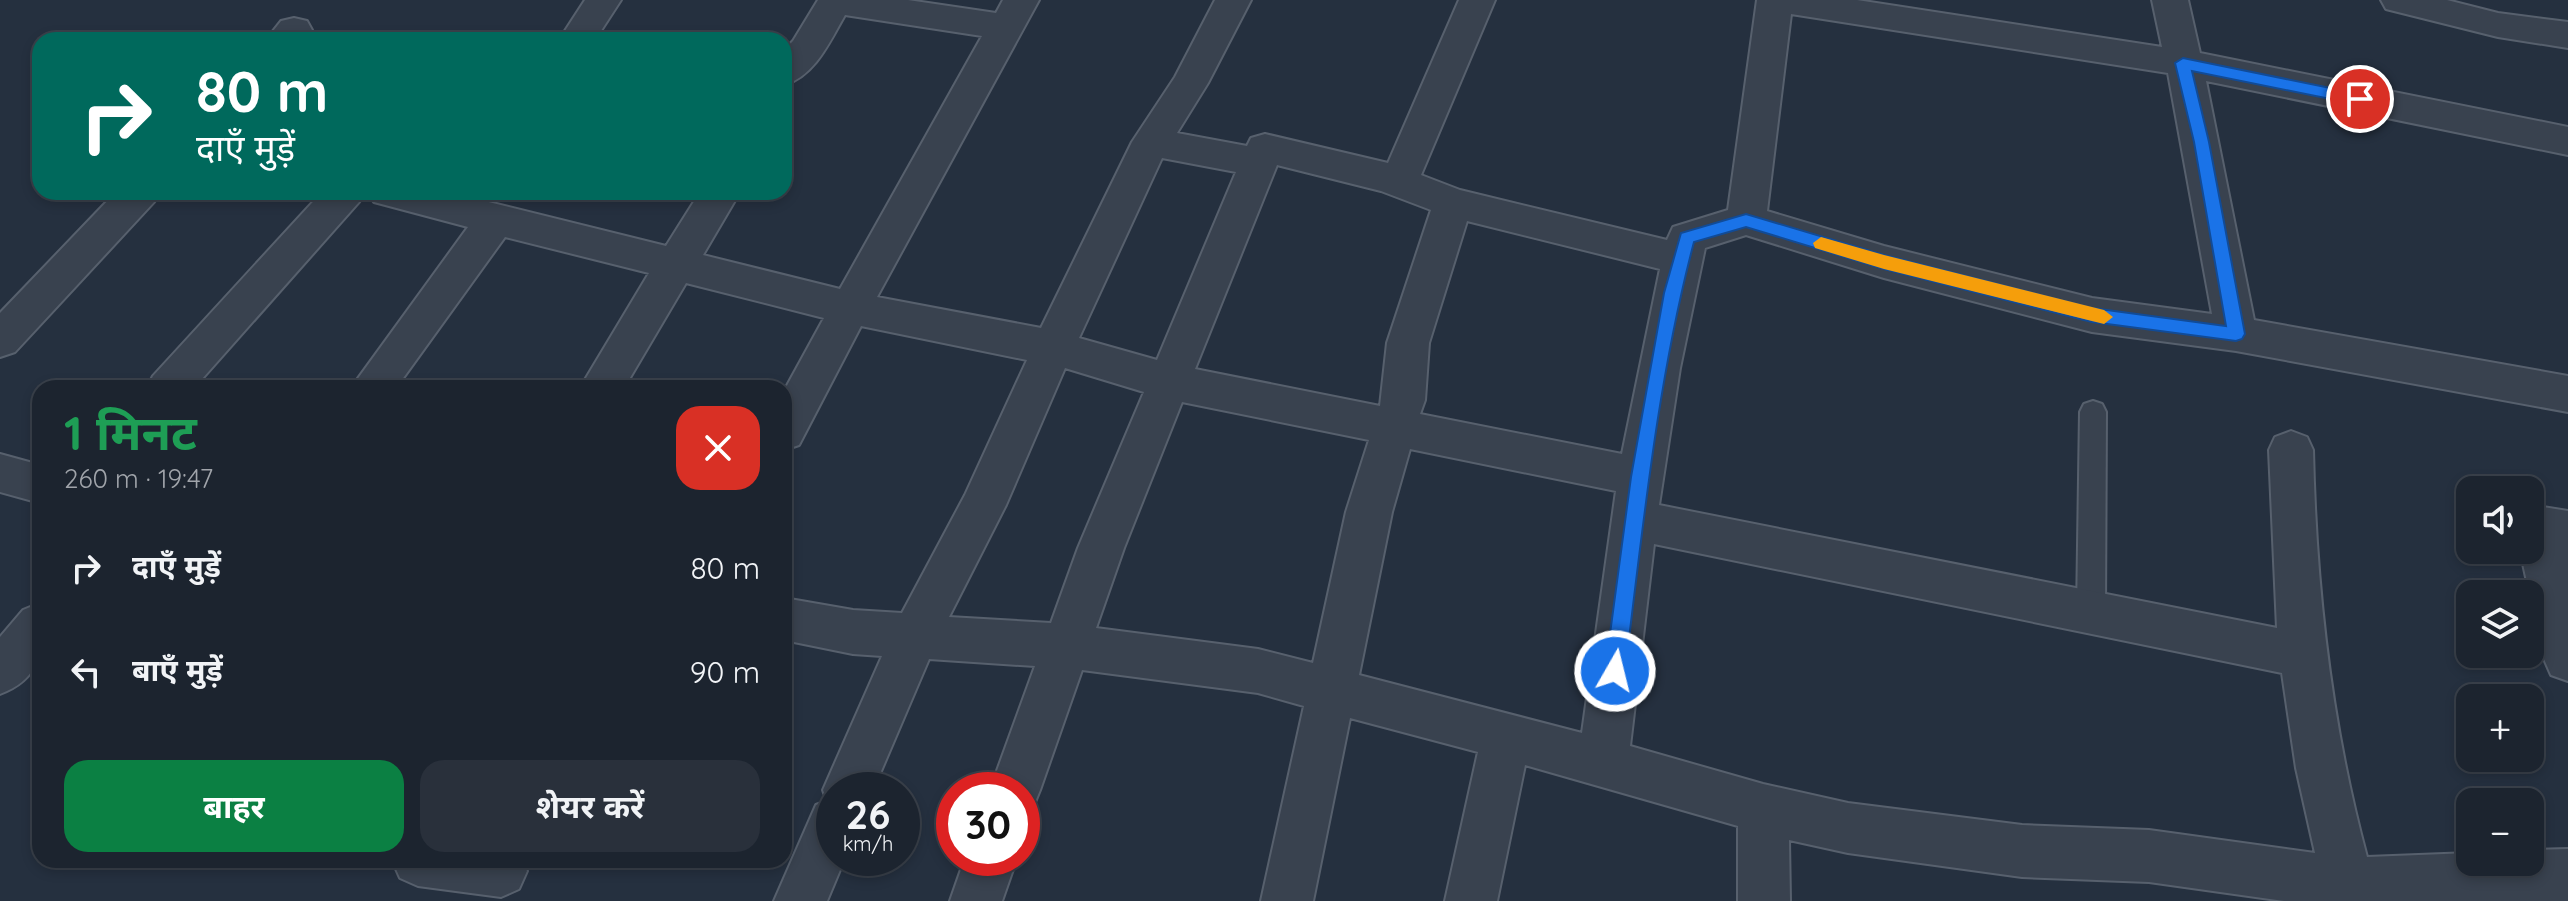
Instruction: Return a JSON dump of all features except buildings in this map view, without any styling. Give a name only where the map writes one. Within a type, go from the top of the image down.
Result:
[{"type":"street","points":[[582,32],[603,0]]},
{"type":"street","points":[[856,772],[915,636],[983,505],[1151,142],[1190,83],[1233,0]]},
{"type":"street","points":[[1399,182],[1477,0]]},
{"type":"street","points":[[1746,220],[1777,0],[2183,63],[2568,141]]},
{"type":"street","points":[[2170,0],[2201,142],[2236,334]]},
{"type":"street","points":[[2399,0],[2498,25],[2568,35]]},
{"type":"street","points":[[792,417],[1012,14],[835,1],[795,61]]},
{"type":"street","points":[[1151,142],[1259,162]]},
{"type":"street","points":[[1021,772],[1101,548],[1265,148],[1399,182],[1453,203],[1682,259]]},
{"type":"street","points":[[0,340],[132,200]]},
{"type":"street","points":[[175,380],[338,200]]},
{"type":"street","points":[[418,200],[851,308],[1054,348],[1171,382],[1395,429],[1638,498],[2091,612],[2305,656]]},
{"type":"street","points":[[606,380],[715,200]]},
{"type":"street","points":[[1287,901],[1369,512],[1403,400],[1408,343],[1453,203]]},
{"type":"street","points":[[1603,762],[1638,498],[1672,293],[1687,238],[1746,220],[1884,262],[2092,315],[2236,334],[2568,394]]},
{"type":"street","points":[[378,380],[495,221]]},
{"type":"street","points":[[2291,450],[2291,521],[2305,656],[2330,811],[2350,892]]},
{"type":"street","points":[[0,473],[32,482]]},
{"type":"street","points":[[2568,531],[2537,526],[2568,659]]},
{"type":"street","points":[[792,621],[853,632],[1066,646],[1258,671],[1603,762],[1763,809],[1848,828],[2022,851],[2149,856],[2350,892],[2568,875]]},
{"type":"street","points":[[0,672],[32,634]]},
{"type":"street","points":[[1471,901],[1506,737]]},
{"type":"street","points":[[1763,809],[1764,901]]},
{"type":"street","points":[[800,901],[816,864]]},
{"type":"street","points":[[456,868],[498,877]]},
{"type":"street","points":[[976,901],[985,876]]},
{"type":"lane","points":[[2091,612],[2093,412]]},
{"type":"slow traffic","points":[[1821,243],[1884,262],[2104,317]]},
{"type":"route","points":[[1615,671],[1640,477],[1672,293],[1687,238],[1746,220],[1884,262],[2092,315],[2236,334],[2201,142],[2183,63],[2360,99]]}]
